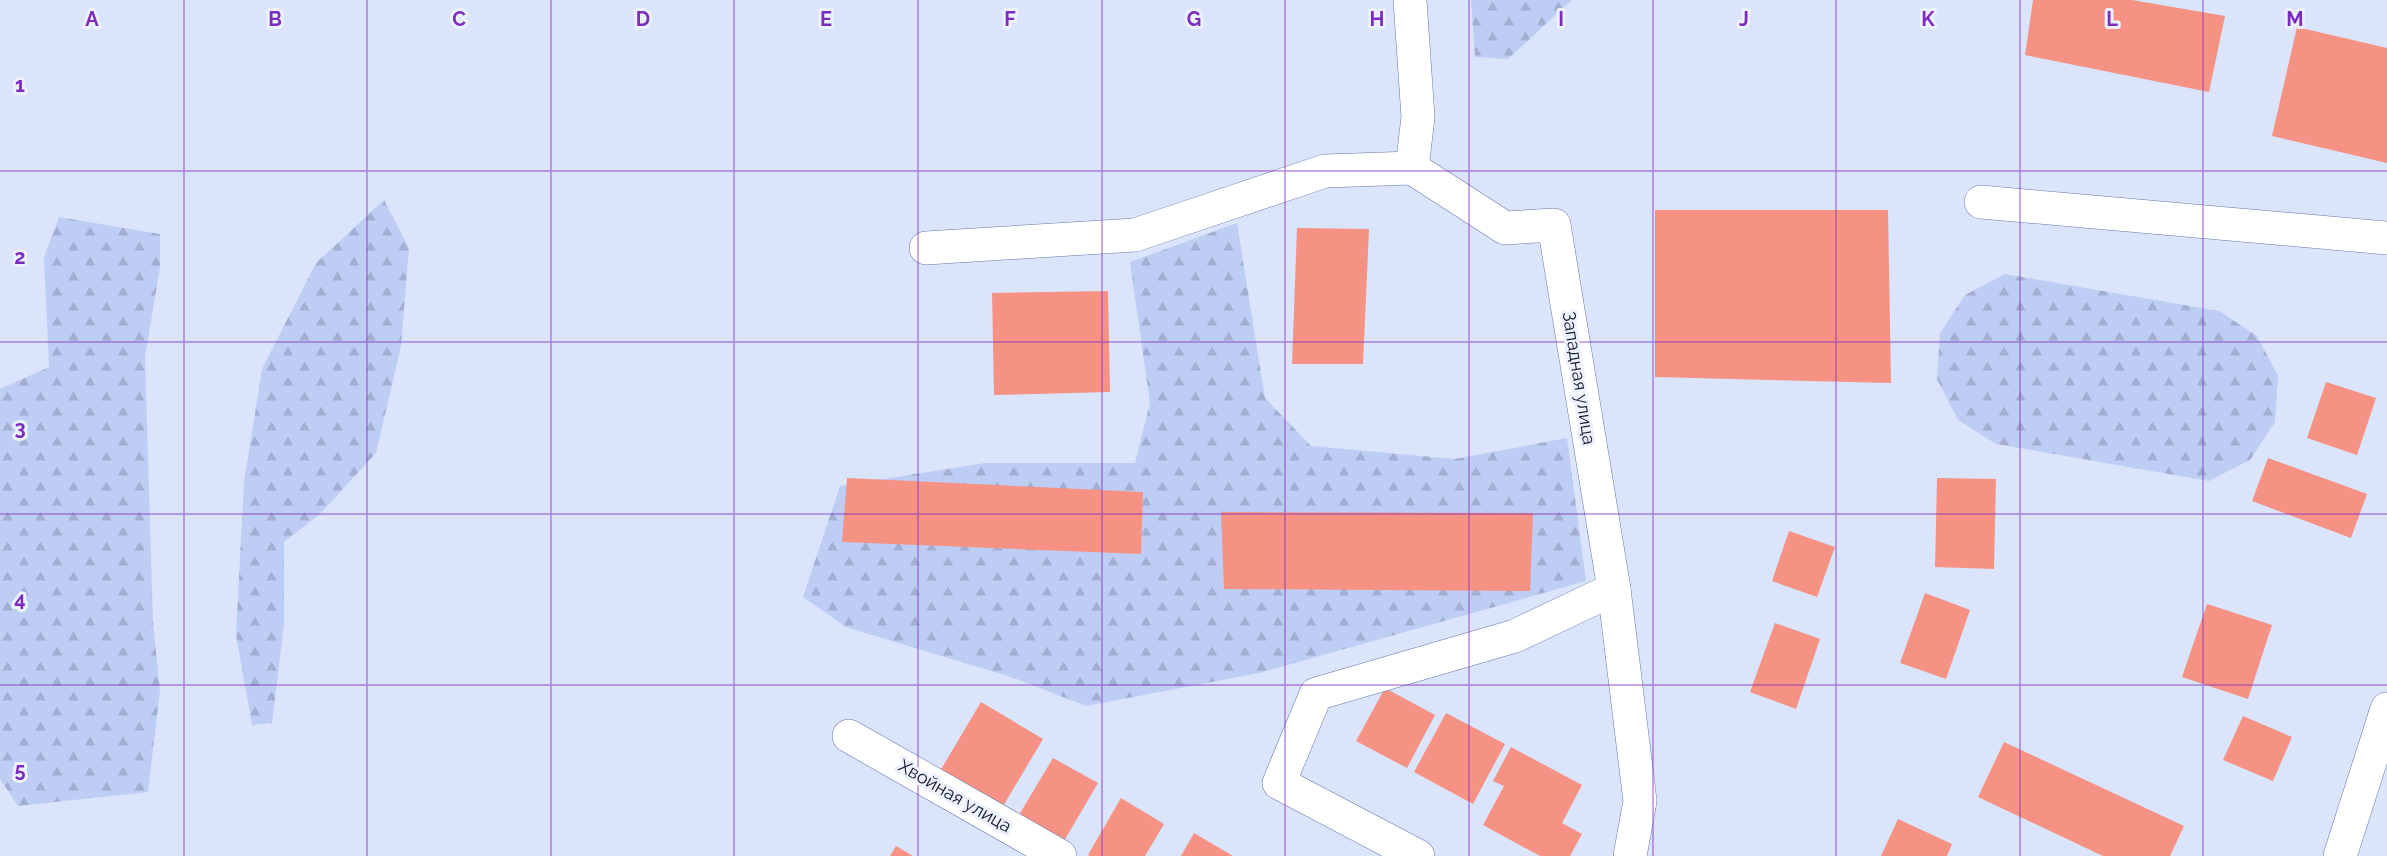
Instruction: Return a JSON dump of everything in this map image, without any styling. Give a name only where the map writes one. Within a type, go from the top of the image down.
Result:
[{"type":"street","points":[[926,249],[1135,235],[1325,171],[1412,168],[1418,117],[1410,0]]},
{"type":"street","name":"Западная улица","points":[[1412,168],[1505,228],[1554,225],[1614,589],[1640,801],[1630,856]]},
{"type":"street","points":[[1982,202],[2387,238]]},
{"type":"street","points":[[1418,856],[1278,783],[1316,694],[1515,636],[1614,589]]},
{"type":"street","points":[[2340,856],[2382,748],[2387,709]]},
{"type":"street","name":"Хвойная улица","points":[[849,736],[1060,856]]},
{"type":"green space","points":[[1471,0],[1572,0],[1508,59],[1475,57]]},
{"type":"green space","points":[[384,200],[409,248],[401,346],[376,453],[320,514],[284,542],[284,624],[272,723],[252,725],[236,635],[244,482],[262,369],[316,263]]},
{"type":"green space","points":[[59,217],[160,234],[160,267],[145,357],[153,622],[160,691],[148,792],[18,806],[0,779],[0,389],[49,367],[44,257]]},
{"type":"green space","points":[[1237,223],[1265,398],[1311,446],[1455,459],[1567,438],[1586,581],[1259,673],[1086,706],[1014,678],[846,627],[803,597],[840,486],[985,463],[1135,463],[1150,403],[1130,262]]},
{"type":"green space","points":[[2005,274],[2219,311],[2257,336],[2278,376],[2275,422],[2250,460],[2209,481],[1996,444],[1958,420],[1937,379],[1940,333],[1965,295]]},
{"type":"building","points":[[2033,0],[2132,0],[2225,16],[2209,92],[2025,55]]},
{"type":"building","points":[[2297,27],[2387,48],[2387,163],[2272,136]]},
{"type":"building","points":[[1655,210],[1888,210],[1891,383],[1655,377]]},
{"type":"building","points":[[1297,228],[1369,229],[1363,364],[1292,364]]},
{"type":"building","points":[[1108,291],[1110,392],[994,395],[992,293]]},
{"type":"building","points":[[2326,382],[2376,398],[2357,455],[2307,438]]},
{"type":"building","points":[[2268,458],[2367,494],[2351,538],[2252,501]]},
{"type":"building","points":[[847,478],[1143,492],[1141,554],[842,542]]},
{"type":"building","points":[[1937,478],[1996,479],[1994,569],[1935,567]]},
{"type":"building","points":[[1221,512],[1533,513],[1530,591],[1224,589]]},
{"type":"building","points":[[1789,531],[1835,547],[1817,597],[1772,581]]},
{"type":"building","points":[[1925,593],[1970,610],[1946,679],[1900,663]]},
{"type":"building","points":[[2207,604],[2272,625],[2248,699],[2182,677]]},
{"type":"building","points":[[1775,623],[1820,639],[1796,709],[1750,692]]},
{"type":"building","points":[[1385,688],[1435,715],[1407,768],[1356,741]]},
{"type":"building","points":[[981,702],[1043,739],[1002,808],[940,771]]},
{"type":"building","points":[[1446,713],[1505,744],[1473,804],[1414,772]]},
{"type":"building","points":[[2243,716],[2292,737],[2273,781],[2223,760]]},
{"type":"building","points":[[2004,742],[2184,826],[2170,856],[2103,856],[1978,797]]},
{"type":"building","points":[[1511,747],[1582,785],[1562,823],[1582,834],[1570,856],[1540,856],[1483,825],[1504,786],[1493,781]]},
{"type":"building","points":[[1053,758],[1098,783],[1064,841],[1019,815]]},
{"type":"building","points":[[1121,798],[1164,824],[1145,856],[1088,855]]},
{"type":"building","points":[[1898,819],[1952,844],[1947,856],[1881,856]]},
{"type":"building","points":[[1194,833],[1233,856],[1181,856]]},
{"type":"building","points":[[896,846],[913,856],[890,856]]}]
